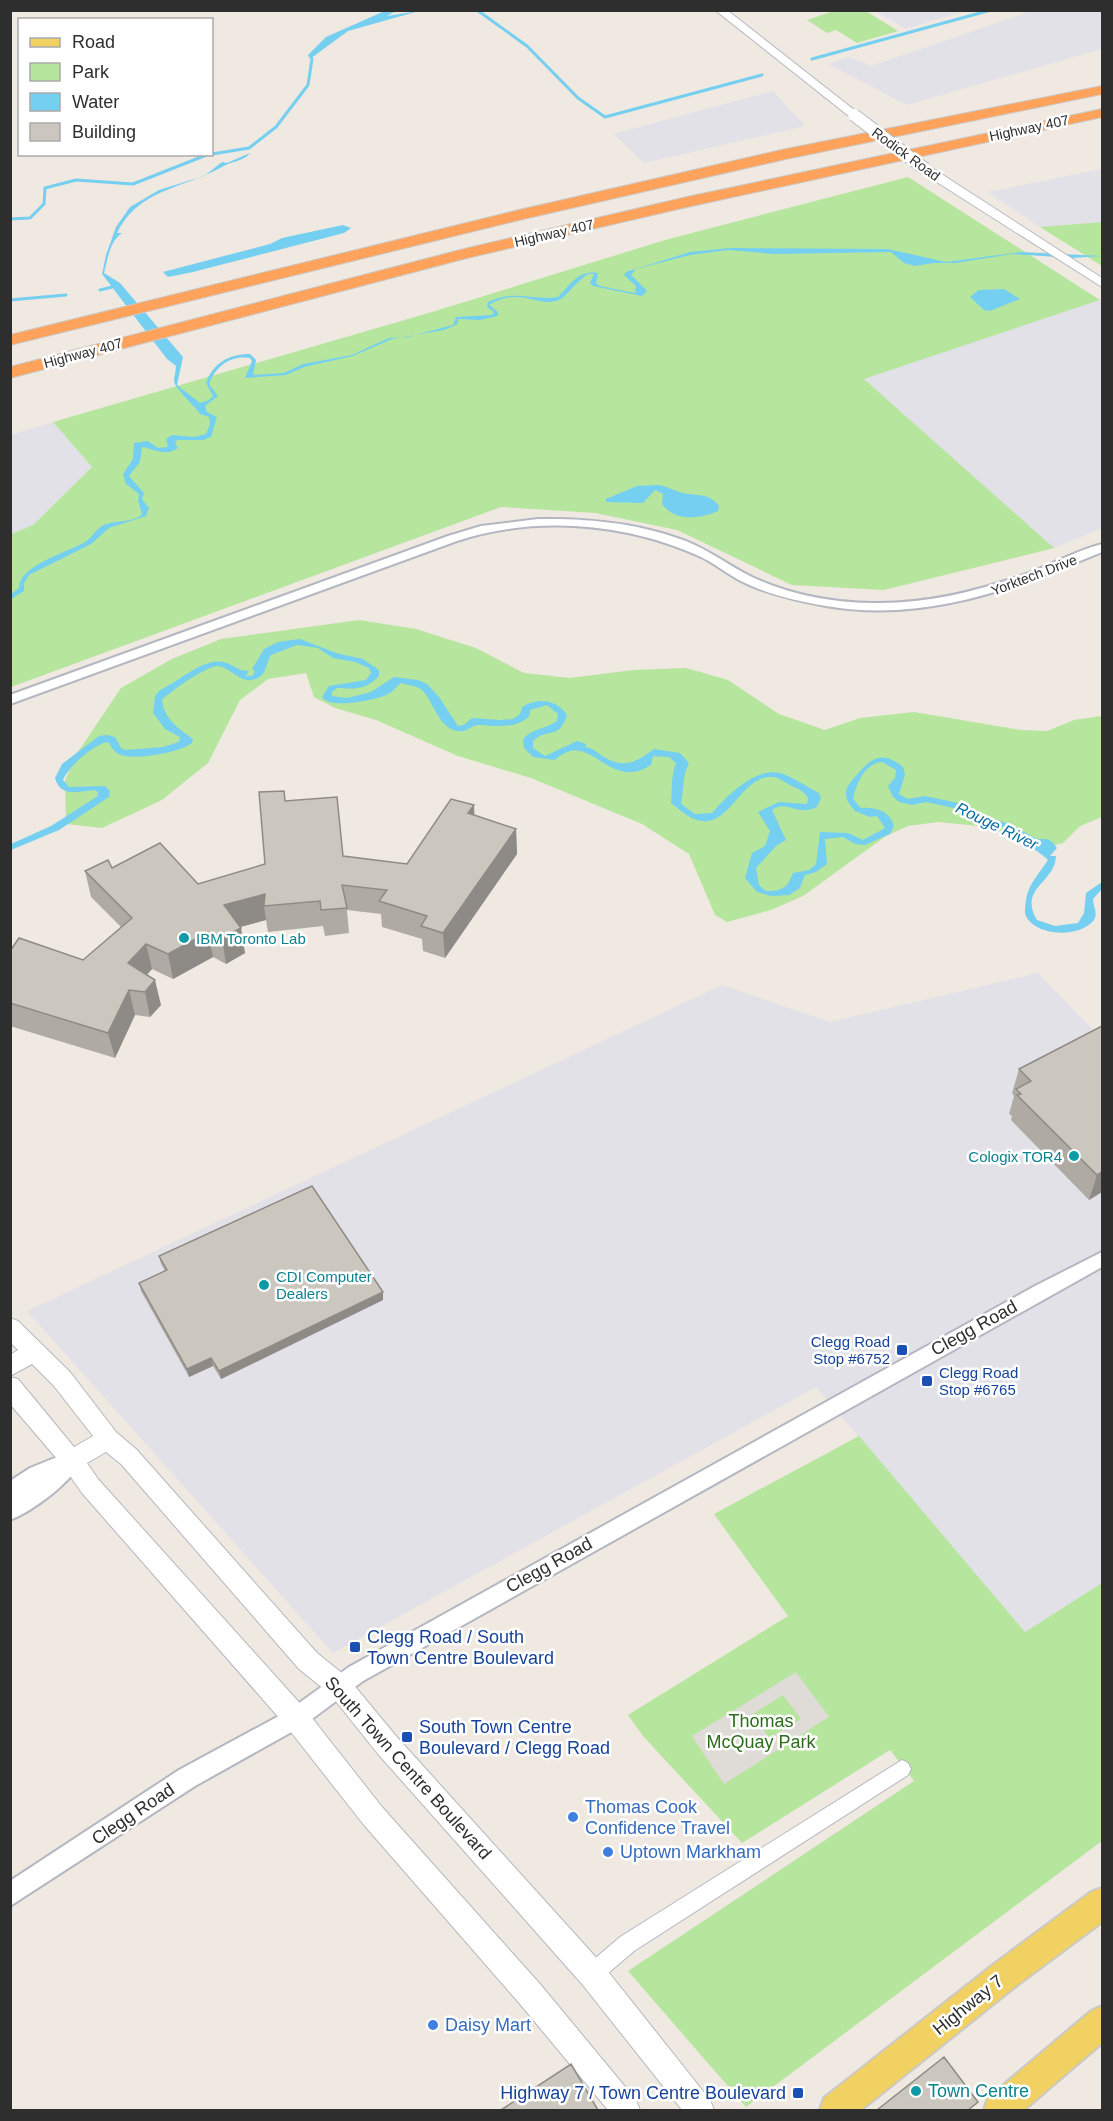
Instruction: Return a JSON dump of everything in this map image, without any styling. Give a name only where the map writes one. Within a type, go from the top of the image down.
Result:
[{"type":"highway","points":[[786,154],[944,112],[1102,76]]},
{"type":"highway","name":"Highway 407","points":[[10,340],[379,247],[786,154],[1102,90]]},
{"type":"highway","name":"Highway 407","points":[[10,374],[464,254],[698,200],[1102,114]]},
{"type":"main road","name":"Rodick Road","points":[[720,10],[925,169],[1102,283]]},
{"type":"main road","name":"South Town Centre Boulevard","points":[[10,1327],[62,1379],[108,1438],[129,1457],[308,1661],[339,1686],[387,1745],[592,1974],[700,2110]]},
{"type":"main road","points":[[10,1367],[34,1351]]},
{"type":"main road","points":[[10,1386],[42,1429],[72,1460],[90,1486],[296,1718],[373,1816],[530,1994],[626,2110]]},
{"type":"main road","points":[[72,1460],[108,1438]]},
{"type":"main road","name":"Highway 7","points":[[836,2110],[1005,1976],[1102,1903]]},
{"type":"main road","points":[[1000,2110],[1102,2022]]},
{"type":"street","name":"Yorktech Drive","points":[[10,700],[425,548],[480,531],[538,523],[576,522],[624,527],[669,539],[708,555],[753,582],[837,604],[915,608],[992,592],[1102,548]]},
{"type":"street","name":"Clegg Road","points":[[10,1895],[187,1778],[296,1718],[339,1686],[897,1371],[1102,1259]]},
{"type":"street","points":[[10,1492],[37,1474],[72,1460]]},
{"type":"street","points":[[10,1511],[47,1486],[72,1460]]},
{"type":"street","points":[[592,1974],[627,1944],[902,1769]]},
{"type":"shaded area","points":[[875,11],[965,11],[906,29]]},
{"type":"shaded area","points":[[1032,11],[1102,11],[1102,49],[907,105],[828,64],[850,57],[871,66]]},
{"type":"shaded area","points":[[773,91],[805,126],[644,163],[613,134]]},
{"type":"shaded area","points":[[1102,169],[1102,222],[1040,227],[988,192]]},
{"type":"shaded area","points":[[1102,301],[1102,528],[1054,548],[863,379]]},
{"type":"shaded area","points":[[53,422],[92,467],[33,525],[11,534],[11,435]]},
{"type":"shaded area","points":[[1038,973],[1102,1039],[1102,1583],[1025,1632],[816,1387],[333,1653],[27,1311],[722,985],[830,1022]]},
{"type":"shaded area","points":[[796,1672],[829,1717],[724,1784],[692,1736]],"holes":[[[783,1695],[801,1719],[769,1738],[753,1714]]]},
{"type":"green space","points":[[837,10],[866,11],[898,31],[857,43],[836,30],[827,33],[807,20]]},
{"type":"green space","points":[[908,177],[1100,300],[864,379],[1054,548],[884,590],[792,585],[677,530],[595,513],[501,507],[11,687],[11,534],[33,525],[92,467],[53,422],[432,312],[665,240]]},
{"type":"green space","points":[[1102,222],[1102,266],[1040,227]]},
{"type":"green space","points":[[359,620],[416,629],[476,648],[524,673],[570,678],[633,670],[686,668],[728,680],[779,714],[825,730],[860,718],[914,712],[1021,730],[1047,731],[1074,720],[1102,716],[1102,817],[1080,826],[1063,843],[1039,849],[989,827],[938,822],[908,826],[886,836],[803,896],[771,910],[727,922],[715,915],[689,854],[642,824],[531,778],[458,756],[376,720],[335,708],[314,697],[306,673],[268,679],[240,700],[208,763],[162,800],[102,828],[66,824],[65,780],[78,752],[121,688],[172,659],[221,639]]},
{"type":"green space","name":"Thomas McQuay Park","points":[[859,1436],[1025,1632],[1102,1583],[1102,1841],[746,2107],[628,1971],[914,1781],[890,1750],[742,1843],[643,1736],[628,1715],[788,1616],[714,1514]]},
{"type":"water","points":[[387,10],[396,11],[387,16],[419,11],[348,31],[310,59],[308,55],[326,37]]},
{"type":"water","points":[[250,153],[244,158],[205,175],[222,162],[227,163]]},
{"type":"water","points":[[198,178],[163,192],[136,207],[117,233],[122,233],[114,241],[104,273],[120,283],[183,357],[177,385],[200,403],[213,396],[206,383],[213,370],[223,361],[235,356],[250,354],[256,360],[253,375],[284,373],[303,364],[352,355],[389,338],[402,337],[353,356],[304,367],[286,375],[245,378],[252,361],[250,358],[236,358],[225,363],[209,384],[218,396],[205,406],[207,412],[217,417],[211,437],[203,440],[177,440],[175,443],[178,448],[169,452],[142,447],[140,462],[129,476],[144,493],[142,499],[149,508],[146,516],[109,528],[91,544],[29,575],[24,583],[24,591],[11,599],[11,594],[19,588],[26,573],[35,566],[85,542],[102,526],[134,519],[142,514],[138,500],[139,494],[126,484],[123,474],[133,459],[134,443],[148,441],[158,448],[168,447],[166,439],[172,435],[194,437],[206,434],[210,424],[209,417],[200,414],[175,384],[176,366],[167,359],[102,274],[116,227],[130,207],[159,190]]},
{"type":"water","points":[[343,225],[351,228],[344,233],[193,272],[168,277],[163,272],[270,244],[282,238]]},
{"type":"water","points":[[730,248],[888,249],[946,262],[1021,252],[1102,256],[1072,258],[1012,254],[956,263],[915,266],[904,263],[891,252],[775,254],[728,250],[690,255],[636,269],[631,275],[647,291],[642,296],[593,286],[590,283],[594,274],[588,274],[561,299],[553,302],[520,297],[500,299],[489,305],[498,312],[498,316],[480,320],[458,319],[458,324],[444,330],[416,335],[453,325],[456,317],[492,315],[494,312],[487,307],[488,302],[498,298],[507,296],[558,297],[575,279],[585,274],[598,273],[596,283],[600,286],[635,293],[636,286],[624,275],[626,272],[690,252]]},
{"type":"water","points":[[1004,289],[1020,299],[990,311],[984,310],[970,297],[979,290]]},
{"type":"water","points":[[659,485],[712,499],[719,506],[718,511],[696,517],[674,514],[662,504],[663,494],[655,490],[643,503],[606,502],[606,499],[637,486]]},
{"type":"water","points":[[300,639],[336,653],[363,659],[379,670],[379,676],[369,684],[355,688],[337,688],[332,692],[332,696],[347,698],[371,692],[394,677],[418,680],[427,684],[439,697],[458,726],[464,725],[472,718],[513,719],[520,714],[522,707],[534,702],[546,701],[558,706],[567,715],[564,723],[556,731],[533,741],[533,748],[545,756],[577,741],[586,744],[586,747],[605,758],[621,763],[638,760],[654,749],[680,753],[689,763],[685,773],[681,804],[695,814],[712,813],[742,785],[761,774],[780,773],[795,780],[819,793],[821,798],[817,807],[810,810],[783,806],[772,810],[786,840],[776,846],[756,868],[759,885],[766,891],[784,888],[793,873],[809,870],[816,864],[820,832],[848,833],[863,840],[885,828],[877,816],[870,817],[855,811],[846,794],[849,785],[866,765],[876,758],[888,758],[903,767],[905,775],[899,794],[908,799],[925,796],[958,803],[976,813],[1009,824],[1037,839],[1052,842],[1057,848],[1050,856],[1056,856],[1054,865],[1034,893],[1032,900],[1032,909],[1037,920],[1055,926],[1078,923],[1084,913],[1086,893],[1102,882],[1102,889],[1093,899],[1095,918],[1086,927],[1068,932],[1047,931],[1030,922],[1025,914],[1027,897],[1031,885],[1048,860],[1008,829],[970,818],[958,809],[926,802],[912,805],[899,802],[893,797],[888,786],[895,778],[896,770],[882,762],[871,766],[862,775],[853,799],[861,808],[877,809],[885,813],[894,826],[890,834],[865,845],[855,844],[843,837],[825,839],[827,864],[816,872],[805,875],[800,888],[789,895],[771,896],[757,892],[745,878],[752,853],[765,846],[770,831],[758,812],[779,802],[807,804],[808,798],[800,790],[775,777],[762,778],[746,789],[717,818],[708,821],[697,820],[671,803],[672,778],[676,763],[669,757],[653,756],[651,765],[636,771],[622,771],[590,754],[579,751],[568,752],[555,760],[533,757],[524,748],[523,739],[530,733],[557,721],[558,714],[547,705],[530,710],[529,717],[517,723],[506,726],[477,725],[461,731],[451,729],[441,721],[421,689],[401,683],[390,693],[376,698],[344,703],[326,701],[322,697],[329,686],[366,680],[371,673],[369,668],[355,662],[333,658],[318,648],[297,645],[271,655],[263,674],[255,679],[243,679],[218,666],[180,685],[162,700],[163,707],[173,723],[193,739],[192,743],[168,753],[137,757],[119,754],[108,742],[89,751],[63,780],[69,787],[105,786],[110,791],[109,797],[59,830],[11,850],[11,844],[51,826],[98,796],[98,792],[94,790],[65,791],[57,784],[55,778],[62,764],[99,736],[115,737],[121,748],[126,750],[163,747],[179,742],[180,737],[165,729],[153,713],[155,696],[160,690],[199,667],[215,662],[223,662],[249,671],[246,676],[252,676],[255,671],[252,669],[264,649],[278,642]]},
{"type":"building","name":"IBM Toronto Lab","points":[[284,791],[285,801],[337,797],[343,856],[407,864],[451,799],[474,805],[468,813],[516,829],[443,933],[421,926],[427,916],[379,901],[387,890],[342,885],[347,908],[321,910],[320,901],[264,906],[265,894],[224,905],[241,928],[222,938],[208,932],[168,954],[146,944],[128,963],[155,980],[145,992],[129,990],[108,1033],[10,1003],[10,951],[19,938],[83,960],[132,918],[85,871],[108,860],[112,868],[160,843],[198,884],[265,864],[259,792]]},
{"type":"building","name":"Cologix TOR4","points":[[1102,1026],[1102,1172],[1097,1175],[1017,1095],[1021,1094],[1016,1089],[1031,1081],[1019,1069]]},
{"type":"building","name":"CDI Computer Dealers","points":[[312,1186],[383,1292],[219,1371],[211,1358],[187,1369],[139,1283],[167,1270],[159,1256]]},
{"type":"building","points":[[944,2057],[978,2102],[968,2110],[877,2110]]},
{"type":"building","points":[[571,2064],[598,2110],[501,2110]]},
{"type":"waterway","points":[[477,10],[527,46],[578,98],[605,117],[762,75]]},
{"type":"waterway","points":[[812,59],[991,10]]},
{"type":"waterway","points":[[213,154],[249,148],[276,127],[308,85],[312,59]]},
{"type":"waterway","points":[[10,219],[30,218],[44,204],[45,188],[76,180],[133,184],[204,156]]},
{"type":"waterway","points":[[100,290],[112,287]]},
{"type":"waterway","points":[[10,300],[66,295]]},
{"type":"place","name":"IBM Toronto Lab","points":[[184,938]]},
{"type":"place","name":"Cologix TOR4","points":[[1074,1156]]},
{"type":"place","name":"CDI Computer Dealers","points":[[264,1285]]},
{"type":"place","name":"Clegg Road Stop #6752","points":[[902,1350]]},
{"type":"place","name":"Clegg Road Stop #6765","points":[[927,1381]]},
{"type":"place","name":"Clegg Road / South Town Centre Boulevard","points":[[355,1647]]},
{"type":"place","name":"South Town Centre Boulevard / Clegg Road","points":[[407,1737]]},
{"type":"place","name":"Thomas Cook Confidence Travel","points":[[573,1817]]},
{"type":"place","name":"Uptown Markham","points":[[608,1852]]},
{"type":"place","name":"Daisy Mart","points":[[433,2025]]},
{"type":"place","name":"Town Centre","points":[[916,2091]]},
{"type":"place","name":"Highway 7 / Town Centre Boulevard","points":[[798,2093]]},
{"type":"water label","name":"Rouge River","points":[[997,826]]}]
